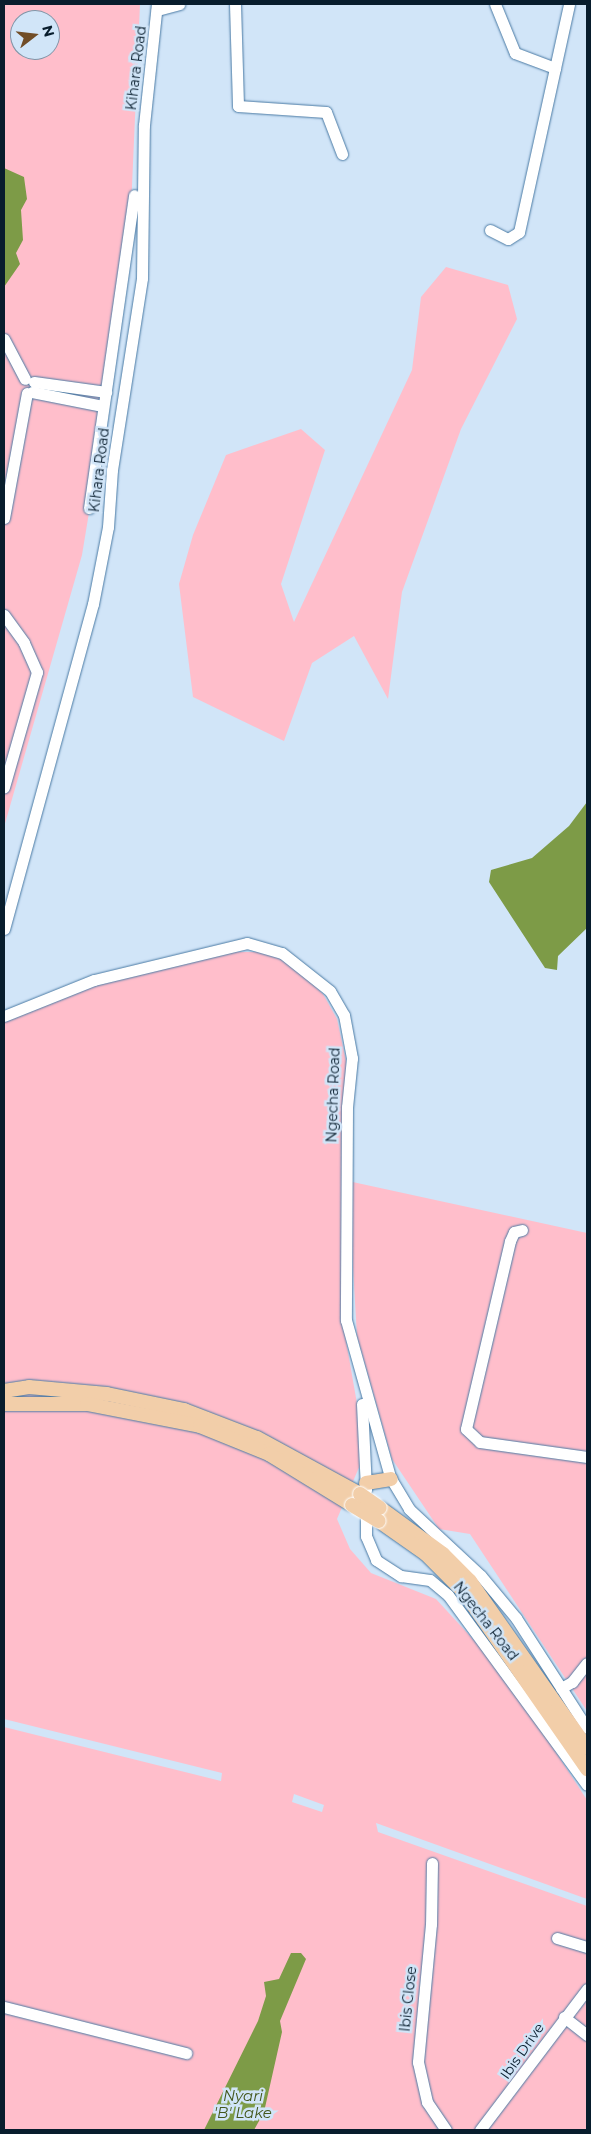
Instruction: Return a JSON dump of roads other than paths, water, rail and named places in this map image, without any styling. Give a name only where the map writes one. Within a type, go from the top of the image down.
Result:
[{"type":"main road","points":[[4,1380],[29,1387],[145,1400],[209,1418],[306,1462],[359,1494],[380,1515],[467,1586],[587,1748]]},
{"type":"main road","points":[[4,1391],[29,1387]]},
{"type":"main road","points":[[4,1404],[23,1402],[87,1404],[200,1426],[359,1494],[391,1479]]},
{"type":"main road","points":[[4,1412],[23,1402]]},
{"type":"main road","points":[[467,1586],[587,1769]]},
{"type":"street","points":[[157,7],[179,4]]},
{"type":"street","points":[[234,4],[238,106],[326,112],[342,154]]},
{"type":"street","points":[[495,4],[515,53],[555,68]]},
{"type":"street","points":[[490,230],[508,239],[519,232],[569,4]]},
{"type":"street","name":"Kihara Road","points":[[4,929],[93,604],[108,527],[112,470],[141,287],[144,125],[157,7]]},
{"type":"street","points":[[89,508],[134,195]]},
{"type":"street","points":[[4,339],[29,386],[4,518]]},
{"type":"street","points":[[29,386],[106,392]]},
{"type":"street","points":[[29,386],[103,406]]},
{"type":"street","points":[[4,616],[24,643],[37,672],[4,787]]},
{"type":"street","name":"Ngecha Road","points":[[4,1016],[113,974],[247,942],[282,952],[330,992],[344,1015],[352,1058],[346,1107],[345,1300],[358,1377],[391,1479],[409,1510],[490,1586],[562,1688],[587,1728]]},
{"type":"street","points":[[522,1230],[514,1232],[510,1241],[466,1429],[480,1442],[587,1457]]},
{"type":"street","name":"Ngecha Road","points":[[358,1377],[359,1494],[366,1536],[376,1560],[401,1576],[430,1580],[448,1595],[587,1785]]},
{"type":"street","points":[[562,1688],[572,1682],[587,1663]]},
{"type":"street","name":"Ibis Close","points":[[432,1863],[431,1924],[418,2062],[427,2102],[446,2130]]},
{"type":"street","points":[[557,1938],[587,1947]]},
{"type":"street","name":"Ibis Drive","points":[[480,2130],[587,1989]]},
{"type":"street","points":[[4,2007],[186,2053]]},
{"type":"street","points":[[564,2017],[587,2035]]},
{"type":"water","points":[[4,168],[24,177],[27,199],[21,210],[23,240],[16,253],[20,264],[4,287]]},
{"type":"water","points":[[587,802],[587,928],[558,956],[557,970],[545,968],[489,882],[491,870],[532,858],[569,826]]},
{"type":"water","name":"Nyari 'B' Lake","points":[[291,1953],[301,1953],[306,1959],[280,2021],[282,2032],[264,2112],[254,2130],[204,2130],[258,2021],[266,1996],[264,1982],[279,1979]]}]
